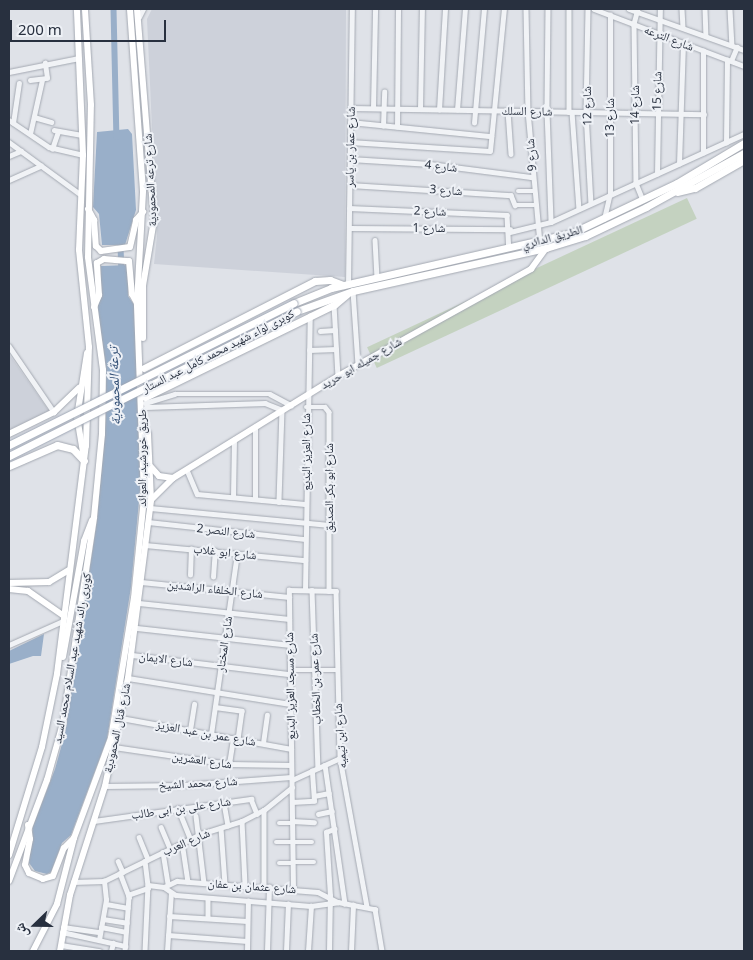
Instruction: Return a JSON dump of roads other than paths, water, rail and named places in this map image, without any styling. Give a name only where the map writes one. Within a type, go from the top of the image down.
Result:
[{"type":"main road","points":[[57,674],[84,461],[89,347],[79,250],[83,155],[77,9]]},
{"type":"main road","points":[[9,854],[42,747],[85,535],[94,517],[104,402],[88,264],[91,105],[85,9]]},
{"type":"main road","name":"طريق خورشيد, العوائد","points":[[33,951],[57,904],[74,838],[111,738],[134,598],[145,476],[137,303],[143,212],[130,9]]},
{"type":"main road","name":"شارع ترعه المحمودية","points":[[137,9],[154,220],[143,286],[145,403],[151,466],[151,500]]},
{"type":"main road","points":[[135,77],[141,55]]},
{"type":"main road","name":"الطريق الدائري","points":[[348,288],[377,278],[540,242],[604,221],[744,144]]},
{"type":"main road","name":"الطريق الدائري","points":[[348,288],[546,248],[604,228],[744,153]]},
{"type":"main road","points":[[671,193],[695,188],[744,160]]},
{"type":"main road","points":[[88,209],[94,220],[96,246],[101,251],[124,250],[133,242],[136,220],[143,212]]},
{"type":"main road","name":"شارع جميله ابو حريد","points":[[151,500],[173,478],[308,394],[358,364],[531,269],[546,248]]},
{"type":"main road","points":[[94,307],[99,293],[97,263],[104,259],[126,259],[131,265],[132,294],[137,303]]},
{"type":"main road","points":[[144,368],[184,346],[316,281],[330,280],[348,288],[334,305],[194,373],[145,403]]},
{"type":"main road","name":"كوبرى لواء شهيد محمد كامل عبد الستار","points":[[9,445],[294,303],[318,292],[348,288]]},
{"type":"main road","name":"كوبرى لواء شهيد محمد كامل عبد الستار","points":[[9,456],[297,311],[348,288]]},
{"type":"main road","points":[[184,346],[184,361],[194,373]]},
{"type":"main road","points":[[84,461],[77,430],[79,388],[89,347]]},
{"type":"main road","points":[[9,434],[54,412],[79,388]]},
{"type":"main road","points":[[9,466],[57,445],[73,449],[84,461]]},
{"type":"main road","points":[[151,466],[159,476],[173,478]]},
{"type":"main road","name":"شارع قنال المحمودية","points":[[60,948],[62,930],[73,882],[94,821],[121,718],[136,628],[151,500]]},
{"type":"main road","name":"كوبرى رائد شهيد عبد السلام محمد السيد","points":[[9,880],[28,825],[47,780],[63,723],[94,517]]},
{"type":"main road","points":[[9,589],[49,582],[69,570]]},
{"type":"main road","points":[[9,583],[29,587],[64,618]]},
{"type":"main road","points":[[28,825],[30,839],[25,865],[29,873],[42,878],[53,876],[66,845],[74,838]]},
{"type":"street","points":[[139,17],[143,9]]},
{"type":"street","name":"شارع عمار بن ياسر","points":[[352,9],[348,288],[358,364]]},
{"type":"street","points":[[372,108],[375,9]]},
{"type":"street","points":[[397,127],[398,9]]},
{"type":"street","points":[[420,109],[422,9]]},
{"type":"street","points":[[440,110],[445,9]]},
{"type":"street","points":[[457,110],[465,9]]},
{"type":"street","points":[[474,123],[484,9]]},
{"type":"street","points":[[350,142],[491,149],[493,111],[504,9]]},
{"type":"street","name":"شارع 9","points":[[526,9],[528,111],[534,205],[540,242]]},
{"type":"street","points":[[548,9],[547,112],[551,222]]},
{"type":"street","points":[[569,9],[570,112],[579,209]]},
{"type":"street","name":"شارع 12","points":[[588,9],[586,112],[591,203]]},
{"type":"street","name":"شارع الترعه","points":[[594,9],[744,66]]},
{"type":"street","points":[[629,9],[638,10],[744,50]]},
{"type":"street","name":"شارع 15","points":[[657,174],[656,114],[660,9]]},
{"type":"street","points":[[682,9],[683,28]]},
{"type":"street","points":[[705,9],[706,36]]},
{"type":"street","points":[[726,143],[729,61],[734,46],[730,9]]},
{"type":"street","name":"شارع 14","points":[[638,10],[634,24],[636,183],[643,200]]},
{"type":"street","name":"شارع 13","points":[[604,221],[610,194],[610,15]]},
{"type":"street","points":[[679,164],[682,43]]},
{"type":"street","points":[[703,51],[703,153]]},
{"type":"street","points":[[9,72],[45,62],[80,58]]},
{"type":"street","points":[[30,80],[42,80],[48,76],[45,62]]},
{"type":"street","points":[[30,134],[42,80]]},
{"type":"street","points":[[19,83],[11,122],[52,148],[83,155]]},
{"type":"street","points":[[383,126],[384,92]]},
{"type":"street","name":"شارع السلك","points":[[351,108],[704,114]]},
{"type":"street","points":[[508,111],[510,154]]},
{"type":"street","points":[[34,117],[50,122]]},
{"type":"street","points":[[350,122],[492,136]]},
{"type":"street","points":[[52,148],[56,131],[82,135]]},
{"type":"street","name":"شارع 1","points":[[349,228],[510,230],[536,226],[551,222],[744,134]]},
{"type":"street","points":[[9,142],[80,194]]},
{"type":"street","points":[[9,156],[21,151]]},
{"type":"street","name":"شارع 4","points":[[350,159],[430,164],[532,177]]},
{"type":"street","points":[[9,180],[41,166]]},
{"type":"street","name":"شارع 3","points":[[350,186],[510,195],[515,205],[534,205]]},
{"type":"street","points":[[518,191],[533,191]]},
{"type":"street","name":"شارع 2","points":[[349,208],[506,214],[510,218],[510,230]]},
{"type":"street","points":[[509,248],[510,230]]},
{"type":"street","points":[[375,240],[377,278]]},
{"type":"street","points":[[334,305],[338,376]]},
{"type":"street","name":"شارع العزيز البديع","points":[[305,590],[306,407],[310,315]]},
{"type":"street","points":[[320,331],[335,330]]},
{"type":"street","points":[[9,346],[54,412]]},
{"type":"street","points":[[309,350],[336,349]]},
{"type":"street","points":[[145,403],[175,394],[270,394],[291,405]]},
{"type":"street","points":[[145,403],[265,403],[282,410],[279,502]]},
{"type":"street","name":"شارع ابو بكر الصديق","points":[[306,407],[325,407],[329,412],[329,591]]},
{"type":"street","points":[[254,499],[255,427]]},
{"type":"street","points":[[233,497],[234,440]]},
{"type":"street","points":[[187,470],[197,494],[305,504]]},
{"type":"street","points":[[150,508],[329,525]]},
{"type":"street","name":"شارع النصر 2","points":[[148,522],[305,539]]},
{"type":"street","name":"شارع ابو غلاب","points":[[145,545],[305,560]]},
{"type":"street","points":[[190,575],[191,549]]},
{"type":"street","points":[[213,577],[215,552]]},
{"type":"street","name":"شارع المختار","points":[[211,734],[237,554]]},
{"type":"street","name":"شارع الخلفاء الراشدين","points":[[141,582],[289,597]]},
{"type":"street","points":[[305,590],[329,591]]},
{"type":"street","name":"شارع مسجد العزيز البديع","points":[[293,888],[289,591],[305,590]]},
{"type":"street","name":"شارع عمر بن الخطاب","points":[[312,590],[318,768]]},
{"type":"street","name":"شارع ابن تيميه","points":[[329,591],[336,592],[340,758],[367,908]]},
{"type":"street","points":[[139,603],[289,619]]},
{"type":"street","points":[[9,645],[64,618]]},
{"type":"street","points":[[136,628],[290,645]]},
{"type":"street","name":"شارع الايمان","points":[[132,655],[290,672],[337,670]]},
{"type":"street","points":[[128,678],[290,704]]},
{"type":"street","points":[[190,730],[194,704]]},
{"type":"street","points":[[215,707],[242,711],[229,764]]},
{"type":"street","points":[[263,744],[267,715]]},
{"type":"street","name":"شارع عمر بن عبد العزيز","points":[[121,718],[291,749]]},
{"type":"street","name":"شارع العشرين","points":[[114,747],[229,764],[291,765]]},
{"type":"street","points":[[292,779],[340,758]]},
{"type":"street","points":[[325,765],[345,904]]},
{"type":"street","points":[[292,802],[314,801],[312,771]]},
{"type":"street","name":"شارع محمد الشيخ","points":[[104,786],[183,785],[292,779]]},
{"type":"street","name":"شارع العرب","points":[[73,882],[104,881],[190,838],[258,814],[292,787]]},
{"type":"street","points":[[314,796],[329,793]]},
{"type":"street","name":"شارع على بن ابى طالب","points":[[94,821],[253,799],[258,814]]},
{"type":"street","points":[[224,803],[228,826]]},
{"type":"street","points":[[178,808],[190,838]]},
{"type":"street","points":[[264,810],[268,903],[267,951]]},
{"type":"street","points":[[318,814],[332,811]]},
{"type":"street","points":[[196,816],[201,834],[204,883]]},
{"type":"street","points":[[242,821],[245,885]]},
{"type":"street","points":[[279,824],[314,822]]},
{"type":"street","points":[[161,826],[170,848]]},
{"type":"street","points":[[221,828],[225,884]]},
{"type":"street","points":[[329,951],[330,896],[326,832],[334,829]]},
{"type":"street","points":[[139,837],[146,860],[148,887],[145,951]]},
{"type":"street","points":[[182,842],[188,882]]},
{"type":"street","points":[[276,842],[312,842]]},
{"type":"street","points":[[163,852],[166,885],[171,893],[167,951]]},
{"type":"street","points":[[62,930],[113,943],[125,948],[128,895],[118,861]]},
{"type":"street","points":[[279,863],[314,862]]},
{"type":"street","points":[[99,940],[106,904],[104,881]]},
{"type":"street","name":"شارع عثمان بن عفان","points":[[148,887],[188,882],[293,888],[330,896],[338,902],[374,909],[382,951]]},
{"type":"street","points":[[128,895],[148,887]]},
{"type":"street","name":"شارع عثمان بن عفان","points":[[171,893],[208,898],[311,906],[330,905],[338,902]]},
{"type":"street","points":[[208,898],[208,918]]},
{"type":"street","points":[[246,951],[248,901]]},
{"type":"street","points":[[106,904],[128,908]]},
{"type":"street","points":[[286,951],[288,904]]},
{"type":"street","points":[[351,951],[353,905]]},
{"type":"street","points":[[308,951],[311,906]]},
{"type":"street","points":[[169,916],[247,921]]},
{"type":"street","points":[[103,919],[127,923]]},
{"type":"street","points":[[62,930],[126,932]]},
{"type":"street","points":[[168,935],[247,941]]},
{"type":"street","points":[[90,950],[91,938]]},
{"type":"street","points":[[111,951],[113,943]]},
{"type":"street","points":[[60,948],[100,951]]},
{"type":"water","points":[[128,129],[132,134],[136,210],[125,245],[102,245],[99,214],[93,207],[97,132]]},
{"type":"water","points":[[128,265],[128,296],[135,306],[142,469],[131,587],[107,739],[71,835],[62,843],[51,872],[47,874],[35,871],[29,863],[33,826],[55,769],[65,733],[97,520],[106,417],[105,360],[97,308],[101,297],[101,266]]},
{"type":"water","points":[[44,634],[41,656],[33,656],[9,664],[9,651]]},
{"type":"waterway","name":"ترعة المحمودية","points":[[114,9],[117,137]]},
{"type":"waterway","name":"ترعة المحمودية","points":[[121,246],[122,271]]}]
